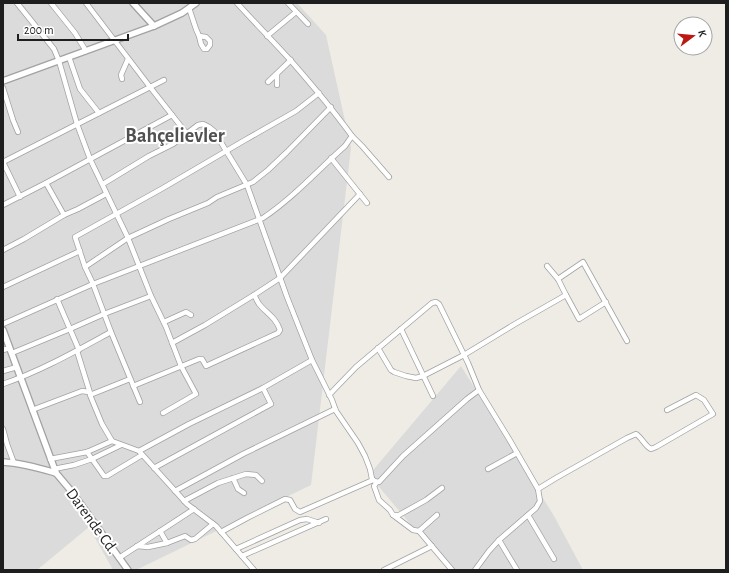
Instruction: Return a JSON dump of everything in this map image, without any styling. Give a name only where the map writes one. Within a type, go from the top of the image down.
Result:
[{"type":"street","points":[[17,3],[54,49],[90,160],[128,238],[181,366],[196,394],[163,413]]},
{"type":"street","points":[[50,3],[86,51]]},
{"type":"street","points":[[86,3],[187,134]]},
{"type":"street","points":[[133,3],[154,26]]},
{"type":"street","points":[[3,81],[154,26],[182,13],[196,3]]},
{"type":"street","points":[[237,3],[290,60],[330,107],[352,136],[389,177]]},
{"type":"street","points":[[288,3],[308,24]]},
{"type":"street","points":[[189,8],[199,36]]},
{"type":"street","points":[[267,36],[296,12]]},
{"type":"street","points":[[69,57],[80,89],[100,113]]},
{"type":"street","points":[[122,80],[121,75],[128,59]]},
{"type":"street","points":[[268,82],[290,60]]},
{"type":"street","points":[[277,74],[277,85]]},
{"type":"street","points":[[20,196],[3,162],[164,80]]},
{"type":"street","points":[[3,88],[18,132]]},
{"type":"street","points":[[140,402],[85,267],[75,237],[296,111],[319,94]]},
{"type":"street","points":[[85,267],[128,238],[253,182],[287,152],[330,107]]},
{"type":"street","points":[[3,205],[46,184],[172,115]]},
{"type":"street","points":[[103,184],[149,156],[173,144],[194,128],[203,124],[214,131],[247,184],[280,278],[312,360],[335,409],[358,443],[368,463],[375,481],[374,486],[377,497],[393,515],[413,530],[419,531],[452,570]]},
{"type":"street","points":[[3,324],[93,284],[263,218],[287,200],[345,146],[352,136]]},
{"type":"street","points":[[331,158],[367,203]]},
{"type":"street","points":[[46,184],[64,215]]},
{"type":"street","points":[[3,250],[64,215],[106,194]]},
{"type":"street","points":[[172,343],[254,296],[280,278],[360,194]]},
{"type":"street","points":[[3,287],[80,251]]},
{"type":"street","points":[[558,279],[583,262],[627,341]]},
{"type":"street","points":[[547,266],[558,279],[579,319],[606,302]]},
{"type":"street","points":[[378,348],[391,370],[416,378],[464,355],[566,295]]},
{"type":"street","points":[[3,350],[11,351],[151,296]]},
{"type":"street","points":[[133,386],[199,359],[202,359],[206,366],[278,332],[280,330],[274,319],[260,305],[254,296]]},
{"type":"street","points":[[57,299],[78,350],[90,393],[102,424],[112,441],[140,453],[184,501],[221,532],[254,570]]},
{"type":"street","points":[[329,395],[356,367],[432,303],[436,302],[439,304],[479,390],[538,489],[540,501],[536,508],[499,540],[475,570]]},
{"type":"street","points":[[164,322],[186,312],[191,315]]},
{"type":"street","points":[[401,329],[433,396]]},
{"type":"street","name":"Darende Cd.","points":[[3,330],[55,471],[72,492],[128,570]]},
{"type":"street","points":[[3,384],[21,378],[111,332]]},
{"type":"street","points":[[87,452],[104,476],[107,476],[140,453],[189,424],[263,388],[312,360]]},
{"type":"street","points":[[3,371],[17,367]]},
{"type":"street","points":[[32,410],[82,391],[90,393],[130,379]]},
{"type":"street","points":[[154,468],[271,404],[263,388]]},
{"type":"street","points":[[221,532],[285,500],[290,500],[295,509],[300,512],[375,481],[379,482],[403,456],[479,390]]},
{"type":"street","points":[[538,489],[562,474],[636,434],[639,435],[647,447],[651,449],[713,414],[704,400],[696,395],[667,410]]},
{"type":"street","points":[[175,491],[242,454],[335,409]]},
{"type":"street","points":[[3,429],[14,463]]},
{"type":"street","points":[[50,459],[87,452],[112,441]]},
{"type":"street","points":[[3,462],[55,471],[92,460],[121,445]]},
{"type":"street","points":[[488,469],[517,452]]},
{"type":"street","points":[[184,501],[218,483],[246,474],[256,475],[262,481]]},
{"type":"street","points":[[233,478],[238,489],[244,493]]},
{"type":"street","points":[[393,515],[399,515],[426,500],[442,488]]},
{"type":"street","points":[[119,558],[194,509]]},
{"type":"street","points":[[419,531],[437,515]]},
{"type":"street","points":[[528,515],[554,559]]},
{"type":"street","points":[[236,549],[300,520],[307,519],[318,523]]},
{"type":"street","points":[[242,556],[326,519]]},
{"type":"street","points":[[137,546],[148,547],[167,543],[185,536],[191,540],[195,539],[213,524]]},
{"type":"street","points":[[160,531],[167,543]]},
{"type":"street","points":[[499,540],[517,570]]},
{"type":"street","points":[[384,570],[432,546]]},
{"type":"shaded area","points":[[3,3],[297,3],[326,35],[351,148],[311,485],[136,570],[113,570],[89,527],[37,570],[3,570]]},
{"type":"shaded area","points":[[461,366],[554,516],[583,570],[449,570],[369,475]]},
{"type":"district","name":"Bahçelievler","points":[[175,136]]}]
